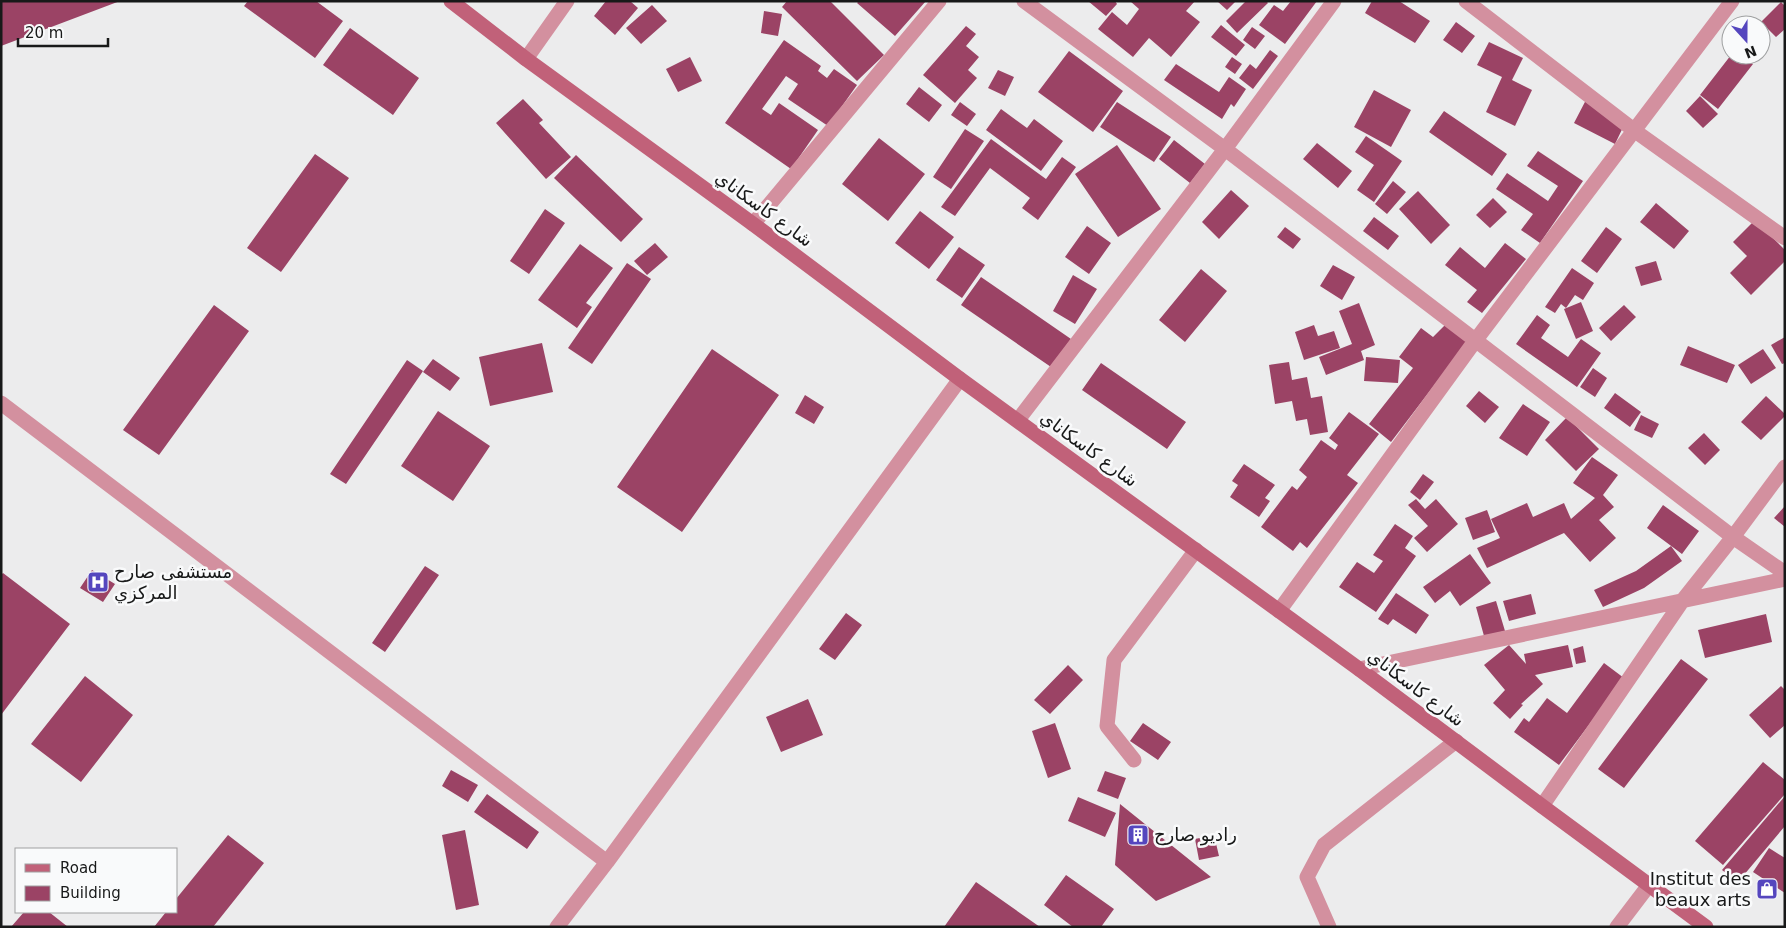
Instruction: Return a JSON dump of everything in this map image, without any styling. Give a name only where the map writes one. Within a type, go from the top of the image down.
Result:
[{"type":"street","name":"شارع كاسكاناي","points":[[451,1],[526,59],[754,224],[960,379],[1359,669],[1706,927]]},
{"type":"street","points":[[526,59],[567,1]]},
{"type":"street","points":[[754,224],[939,1]]},
{"type":"street","points":[[1024,1],[1225,149],[1733,537],[1785,573]]},
{"type":"street","points":[[1018,420],[1225,149],[1334,1]]},
{"type":"street","points":[[1466,1],[1635,131],[1785,238]]},
{"type":"street","points":[[1279,611],[1475,341],[1732,1]]},
{"type":"street","points":[[557,927],[607,862],[960,379]]},
{"type":"street","points":[[1,403],[607,862]]},
{"type":"street","points":[[1542,806],[1683,600],[1785,467]]},
{"type":"street","points":[[1134,760],[1107,726],[1114,660],[1196,550]]},
{"type":"street","points":[[1359,669],[1785,579]]},
{"type":"street","points":[[1329,927],[1307,877],[1324,846],[1456,741]]},
{"type":"street","points":[[1617,927],[1648,885]]},
{"type":"building","points":[[1,1],[120,1],[1,46]]},
{"type":"building","points":[[248,1],[316,1],[343,21],[315,58],[244,6]]},
{"type":"building","points":[[606,1],[630,1],[638,8],[615,35],[594,16]]},
{"type":"building","points":[[787,1],[830,1],[884,55],[857,81],[782,7]]},
{"type":"building","points":[[859,1],[926,1],[895,36],[857,3]]},
{"type":"building","points":[[1088,1],[1115,1],[1117,4],[1106,16]]},
{"type":"building","points":[[1130,1],[1195,1],[1186,11],[1200,22],[1171,57],[1149,38],[1133,57],[1098,29],[1112,12],[1127,25],[1139,9]]},
{"type":"building","points":[[1217,1],[1236,1],[1227,10]]},
{"type":"building","points":[[1246,1],[1266,1],[1268,3],[1237,33],[1226,21]]},
{"type":"building","points":[[1291,1],[1317,1],[1285,44],[1259,25],[1274,5],[1283,11]]},
{"type":"building","points":[[1372,1],[1399,1],[1430,21],[1415,43],[1365,13]]},
{"type":"building","points":[[1781,2],[1785,6],[1785,29],[1776,37],[1771,32],[1771,15],[1768,15]]},
{"type":"building","points":[[652,5],[667,21],[641,44],[626,28]]},
{"type":"building","points":[[764,11],[782,14],[778,36],[761,33]]},
{"type":"building","points":[[1456,22],[1475,36],[1462,53],[1443,40]]},
{"type":"building","points":[[1221,25],[1245,45],[1236,56],[1211,37]]},
{"type":"building","points":[[966,26],[976,34],[966,46],[979,57],[968,70],[977,78],[955,103],[923,75]]},
{"type":"building","points":[[1252,27],[1265,36],[1255,49],[1243,40]]},
{"type":"building","points":[[350,28],[419,78],[393,115],[323,65]]},
{"type":"building","points":[[784,40],[821,66],[818,71],[827,78],[834,69],[857,85],[828,126],[788,99],[798,84],[786,76],[762,109],[771,115],[779,103],[818,130],[791,169],[725,123]]},
{"type":"building","points":[[1489,42],[1523,58],[1512,80],[1532,90],[1515,126],[1486,112],[1502,77],[1477,65]]},
{"type":"building","points":[[1270,50],[1278,56],[1253,89],[1239,78],[1250,64],[1256,69]]},
{"type":"building","points":[[1069,51],[1123,91],[1093,132],[1038,92]]},
{"type":"building","points":[[690,57],[702,81],[678,92],[666,69]]},
{"type":"building","points":[[1232,57],[1242,64],[1235,74],[1225,67]]},
{"type":"building","points":[[1176,64],[1219,92],[1229,77],[1246,89],[1234,107],[1231,104],[1222,119],[1164,80]]},
{"type":"building","points":[[1723,65],[1752,65],[1718,109],[1700,95]]},
{"type":"building","points":[[998,70],[1014,77],[1005,96],[988,88]]},
{"type":"building","points":[[919,87],[942,105],[929,122],[906,104]]},
{"type":"building","points":[[1374,90],[1411,110],[1391,147],[1354,127]]},
{"type":"building","points":[[1700,96],[1718,114],[1703,128],[1686,111]]},
{"type":"building","points":[[1587,98],[1627,119],[1615,144],[1574,123]]},
{"type":"building","points":[[523,99],[543,120],[539,123],[571,157],[546,179],[496,123]]},
{"type":"building","points":[[960,102],[976,114],[967,126],[951,115]]},
{"type":"building","points":[[1117,102],[1171,137],[1154,162],[1100,127]]},
{"type":"building","points":[[1001,109],[1027,128],[1034,119],[1063,141],[1041,171],[986,130]]},
{"type":"building","points":[[1444,111],[1507,154],[1492,176],[1429,132]]},
{"type":"building","points":[[965,129],[984,141],[951,189],[933,177]]},
{"type":"building","points":[[1366,136],[1402,161],[1374,202],[1357,190],[1374,165],[1355,152]]},
{"type":"building","points":[[879,138],[925,174],[888,221],[842,184]]},
{"type":"building","points":[[991,139],[1046,179],[1062,157],[1076,167],[1038,220],[1022,208],[1030,198],[990,168],[955,216],[941,207]]},
{"type":"building","points":[[1174,140],[1205,164],[1190,183],[1159,159]]},
{"type":"building","points":[[1317,143],[1352,171],[1338,188],[1303,159]]},
{"type":"building","points":[[1117,145],[1161,209],[1118,237],[1075,174]]},
{"type":"building","points":[[1538,151],[1583,181],[1540,243],[1521,230],[1533,214],[1496,189],[1507,173],[1548,201],[1558,186],[1527,166]]},
{"type":"building","points":[[315,154],[349,178],[281,272],[247,248]]},
{"type":"building","points":[[576,155],[643,219],[621,242],[554,178]]},
{"type":"building","points":[[1393,181],[1406,192],[1387,214],[1375,204]]},
{"type":"building","points":[[1231,190],[1249,206],[1219,239],[1202,222]]},
{"type":"building","points":[[1418,191],[1450,225],[1431,244],[1399,209]]},
{"type":"building","points":[[1493,198],[1507,212],[1490,228],[1476,215]]},
{"type":"building","points":[[1656,203],[1689,231],[1674,249],[1640,222]]},
{"type":"building","points":[[545,209],[565,223],[529,274],[510,261]]},
{"type":"building","points":[[920,211],[954,237],[929,269],[895,243]]},
{"type":"building","points":[[1374,217],[1399,236],[1388,250],[1363,231]]},
{"type":"building","points":[[1755,220],[1785,250],[1785,261],[1751,295],[1730,273],[1747,256],[1733,242]]},
{"type":"building","points":[[1087,226],[1111,243],[1089,274],[1065,257]]},
{"type":"building","points":[[1285,227],[1301,239],[1293,249],[1277,237]]},
{"type":"building","points":[[1606,227],[1622,239],[1597,273],[1581,261]]},
{"type":"building","points":[[655,243],[668,257],[647,275],[634,261]]},
{"type":"building","points":[[1505,243],[1526,259],[1482,313],[1467,302],[1477,290],[1445,265],[1460,247],[1485,268]]},
{"type":"building","points":[[580,244],[613,268],[586,303],[592,307],[577,328],[538,300]]},
{"type":"building","points":[[959,247],[985,265],[962,298],[936,280]]},
{"type":"building","points":[[1656,261],[1662,280],[1641,286],[1635,267]]},
{"type":"building","points":[[627,263],[651,279],[592,364],[568,348]]},
{"type":"building","points":[[1333,265],[1355,277],[1342,300],[1320,286]]},
{"type":"building","points":[[1572,268],[1594,283],[1583,300],[1575,295],[1566,308],[1561,304],[1555,313],[1545,307]]},
{"type":"building","points":[[1201,269],[1227,291],[1185,342],[1159,320]]},
{"type":"building","points":[[1073,275],[1097,289],[1075,324],[1053,311]]},
{"type":"building","points":[[981,277],[1071,339],[1051,367],[961,305]]},
{"type":"building","points":[[1581,302],[1593,331],[1576,339],[1564,309]]},
{"type":"building","points":[[1359,303],[1375,345],[1361,351],[1364,360],[1326,375],[1319,357],[1352,344],[1339,311]]},
{"type":"building","points":[[214,305],[249,331],[159,455],[123,430]]},
{"type":"building","points":[[1624,305],[1636,317],[1611,341],[1599,328]]},
{"type":"building","points":[[1537,315],[1550,325],[1541,338],[1568,357],[1581,339],[1601,353],[1577,387],[1516,344]]},
{"type":"building","points":[[1448,322],[1471,343],[1455,358],[1391,442],[1369,424],[1413,368],[1399,357],[1421,328],[1433,337]]},
{"type":"building","points":[[1314,325],[1318,336],[1334,331],[1340,348],[1304,360],[1295,332]]},
{"type":"building","points":[[1785,337],[1785,363],[1782,364],[1771,345]]},
{"type":"building","points":[[542,343],[553,392],[490,406],[479,357]]},
{"type":"building","points":[[1688,346],[1735,365],[1727,383],[1680,365]]},
{"type":"building","points":[[712,349],[779,395],[682,532],[617,487]]},
{"type":"building","points":[[1763,349],[1776,368],[1751,384],[1738,365]]},
{"type":"building","points":[[1366,357],[1400,360],[1398,383],[1364,381]]},
{"type":"building","points":[[433,359],[460,378],[450,391],[423,372]]},
{"type":"building","points":[[407,360],[423,371],[346,484],[330,474]]},
{"type":"building","points":[[1289,362],[1292,380],[1307,377],[1311,398],[1322,396],[1328,432],[1310,435],[1307,419],[1296,421],[1292,401],[1275,404],[1269,365]]},
{"type":"building","points":[[1101,363],[1186,422],[1167,449],[1082,390]]},
{"type":"building","points":[[1593,368],[1607,378],[1595,397],[1580,387]]},
{"type":"building","points":[[1479,391],[1499,407],[1485,423],[1466,406]]},
{"type":"building","points":[[1615,393],[1641,412],[1630,427],[1604,408]]},
{"type":"building","points":[[805,395],[824,407],[814,424],[795,413]]},
{"type":"building","points":[[1766,396],[1785,416],[1761,440],[1741,422]]},
{"type":"building","points":[[1523,404],[1550,422],[1527,456],[1499,438]]},
{"type":"building","points":[[438,411],[490,446],[453,501],[401,466]]},
{"type":"building","points":[[1349,412],[1379,434],[1347,475],[1358,483],[1307,548],[1300,542],[1293,551],[1261,527],[1292,486],[1297,490],[1307,477],[1299,470],[1321,440],[1335,450],[1338,445],[1329,438]]},
{"type":"building","points":[[1641,415],[1659,424],[1652,438],[1634,430]]},
{"type":"building","points":[[1567,417],[1599,449],[1576,471],[1545,440]]},
{"type":"building","points":[[1704,433],[1720,450],[1705,465],[1688,448]]},
{"type":"building","points":[[1592,457],[1618,475],[1603,495],[1614,507],[1599,520],[1616,538],[1590,562],[1564,533],[1487,568],[1477,548],[1500,538],[1491,519],[1527,503],[1533,517],[1564,503],[1571,519],[1595,498],[1573,483]]},
{"type":"building","points":[[1244,464],[1275,485],[1265,498],[1270,501],[1259,517],[1230,497],[1238,485],[1232,481]]},
{"type":"building","points":[[1423,474],[1434,482],[1420,500],[1410,492]]},
{"type":"building","points":[[1416,499],[1425,509],[1436,499],[1458,524],[1427,552],[1414,538],[1428,526],[1408,505]]},
{"type":"building","points":[[1663,505],[1699,531],[1682,554],[1647,528]]},
{"type":"building","points":[[1785,506],[1785,527],[1774,518]]},
{"type":"building","points":[[1487,510],[1495,532],[1473,540],[1465,518]]},
{"type":"building","points":[[1395,524],[1413,536],[1405,548],[1416,556],[1376,612],[1339,587],[1357,562],[1374,573],[1383,561],[1373,555]]},
{"type":"building","points":[[1671,546],[1682,561],[1644,588],[1603,607],[1594,590],[1636,571]]},
{"type":"building","points":[[1470,554],[1491,583],[1460,606],[1450,591],[1435,603],[1423,587]]},
{"type":"building","points":[[425,566],[439,575],[385,652],[372,643]]},
{"type":"building","points":[[92,570],[115,584],[103,602],[80,588]]},
{"type":"building","points":[[3,573],[70,624],[1,715],[1,575]]},
{"type":"building","points":[[1396,593],[1429,615],[1416,634],[1393,619],[1388,625],[1378,619]]},
{"type":"building","points":[[1531,594],[1536,614],[1509,621],[1503,601]]},
{"type":"building","points":[[1496,601],[1505,631],[1484,636],[1476,607]]},
{"type":"building","points":[[846,613],[862,625],[835,660],[819,649]]},
{"type":"building","points":[[1766,614],[1772,642],[1705,658],[1698,630]]},
{"type":"building","points":[[1509,645],[1526,664],[1524,654],[1568,645],[1573,667],[1535,675],[1543,684],[1521,704],[1523,705],[1510,719],[1493,703],[1505,690],[1484,665]]},
{"type":"building","points":[[1583,646],[1586,662],[1576,664],[1573,649]]},
{"type":"building","points":[[1681,659],[1708,679],[1624,788],[1598,769]]},
{"type":"building","points":[[1604,663],[1624,678],[1559,765],[1514,732],[1524,718],[1529,722],[1547,698],[1567,713]]},
{"type":"building","points":[[1068,665],[1083,680],[1050,714],[1034,700]]},
{"type":"building","points":[[85,676],[133,715],[81,782],[31,744]]},
{"type":"building","points":[[1781,686],[1785,690],[1785,725],[1770,738],[1749,715]]},
{"type":"building","points":[[808,699],[823,735],[781,752],[766,717]]},
{"type":"building","points":[[1055,723],[1071,769],[1048,778],[1032,731]]},
{"type":"building","points":[[1143,723],[1171,742],[1158,760],[1130,741]]},
{"type":"building","points":[[1763,762],[1785,780],[1785,794],[1723,865],[1695,841]]},
{"type":"building","points":[[451,770],[478,785],[468,802],[442,786]]},
{"type":"building","points":[[1105,771],[1126,778],[1118,799],[1097,791]]},
{"type":"building","points":[[487,794],[539,832],[527,849],[474,812]]},
{"type":"building","points":[[1785,796],[1785,826],[1738,882],[1722,870]]},
{"type":"building","points":[[1078,797],[1116,813],[1105,837],[1068,821]]},
{"type":"building","name":"راديو صارح","points":[[1120,804],[1211,877],[1156,901],[1115,865]]},
{"type":"building","points":[[465,830],[479,905],[456,910],[442,835]]},
{"type":"building","points":[[228,835],[264,863],[213,927],[154,927],[165,913],[178,913],[178,897]]},
{"type":"building","points":[[1214,835],[1219,856],[1199,860],[1195,839]]},
{"type":"building","points":[[1769,848],[1785,858],[1785,893],[1753,872]]},
{"type":"building","points":[[1066,875],[1114,909],[1101,927],[1073,927],[1044,905]]},
{"type":"building","points":[[976,882],[1040,927],[944,927]]},
{"type":"building","points":[[23,913],[50,913],[68,927],[11,927]]},
{"type":"place","name":"مستشفى صارح المركزي","points":[[98,582]]},
{"type":"place","name":"راديو صارح","points":[[1138,835]]},
{"type":"place","name":"Institut des beaux arts","points":[[1767,889]]}]
